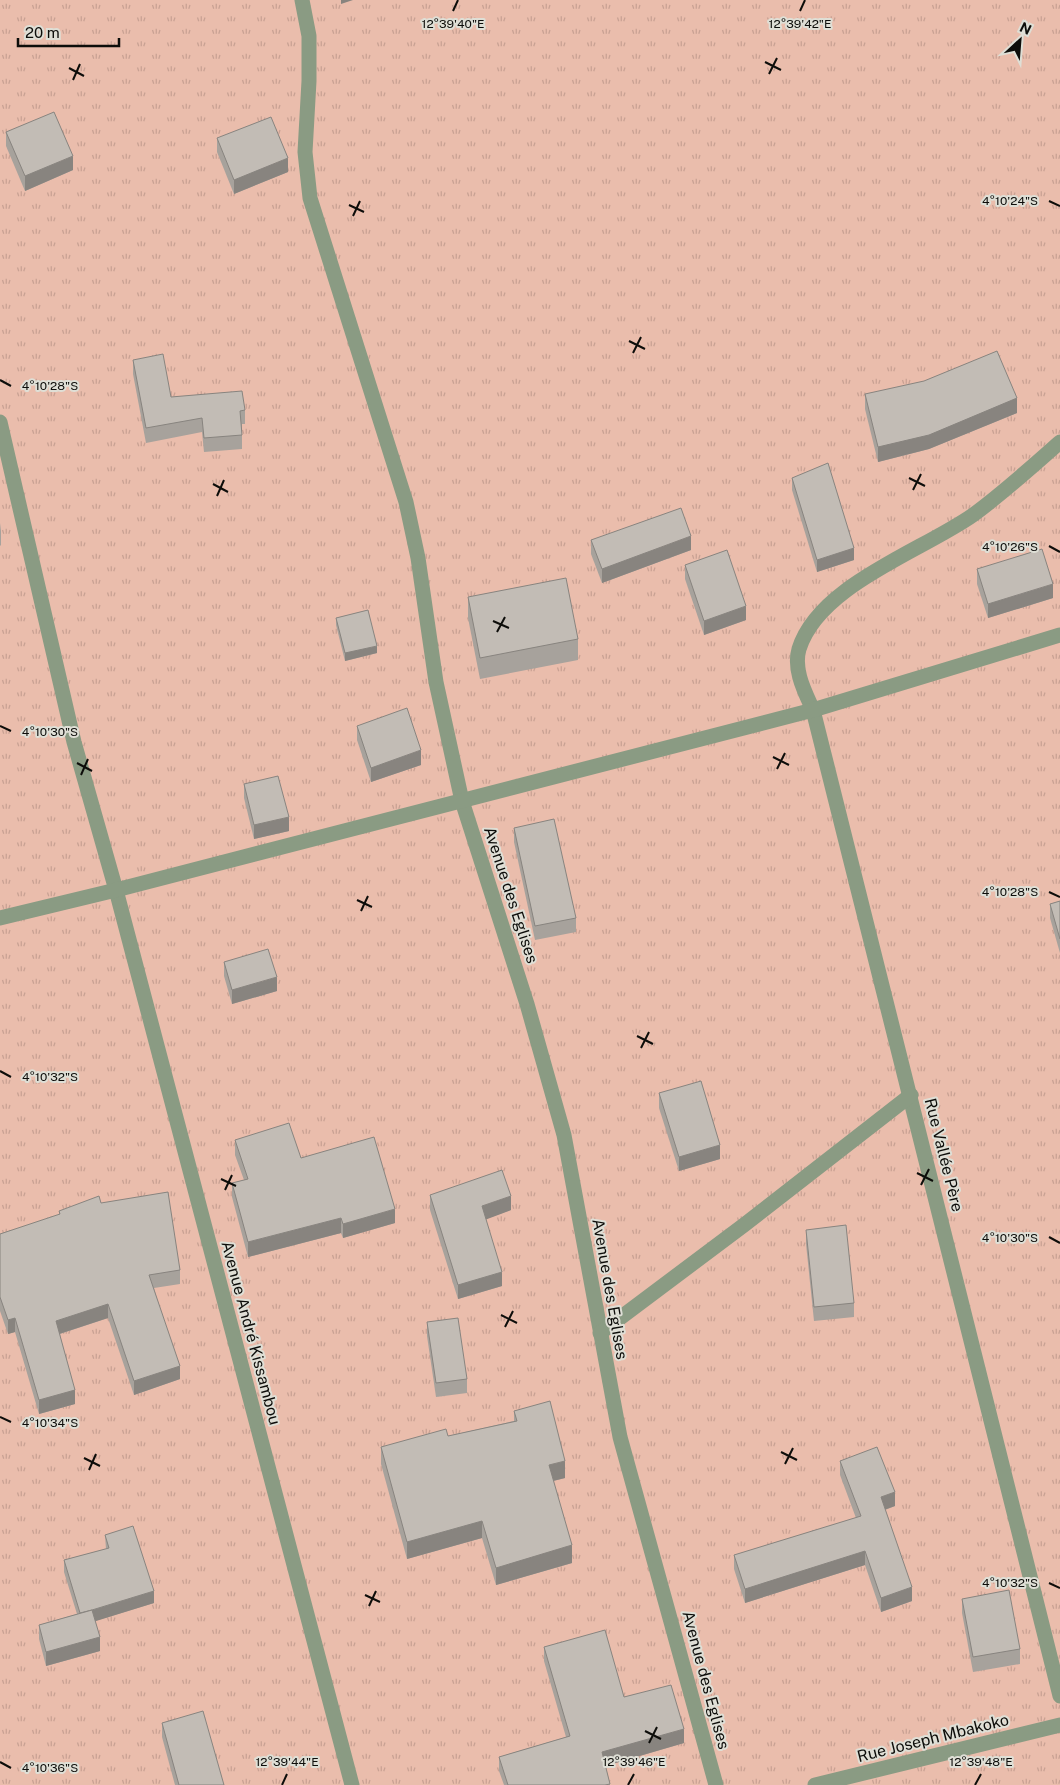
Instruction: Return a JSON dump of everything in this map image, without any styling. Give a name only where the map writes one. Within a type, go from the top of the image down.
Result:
[{"type":"street","name":"Avenue des Eglises","points":[[302,0],[309,36],[309,81],[305,152],[310,198],[406,502],[418,558],[436,682],[462,801],[527,1004],[564,1135],[620,1437],[716,1785]]},
{"type":"street","name":"Avenue André Kissambou","points":[[0,422],[74,742],[116,890],[352,1785]]},
{"type":"street","name":"Rue Vallée Père","points":[[1060,442],[972,516],[848,588],[808,628],[798,651],[798,674],[813,710],[911,1095],[1060,1696]]},
{"type":"street","points":[[0,918],[116,890],[813,710],[1060,635]]},
{"type":"street","points":[[600,1333],[744,1225],[911,1095]]},
{"type":"street","name":"Rue Joseph Mbakoko","points":[[815,1785],[1060,1725]]},
{"type":"green space","points":[[0,0],[1060,0],[1060,1785],[0,1785]]},
{"type":"building","points":[[54,112],[73,156],[25,176],[6,132]]},
{"type":"building","points":[[271,117],[288,158],[234,180],[217,138]]},
{"type":"building","points":[[997,351],[1017,398],[929,435],[878,447],[865,394],[924,381]]},
{"type":"building","points":[[163,354],[171,397],[242,391],[245,410],[240,411],[242,435],[204,438],[202,418],[146,428],[133,360]]},
{"type":"building","points":[[828,463],[854,548],[817,560],[792,478]]},
{"type":"building","points":[[681,508],[691,536],[602,569],[591,540]]},
{"type":"building","points":[[1042,549],[1053,584],[988,604],[977,569]]},
{"type":"building","points":[[727,550],[746,606],[704,621],[685,565]]},
{"type":"building","points":[[566,578],[578,639],[480,658],[468,597]]},
{"type":"building","points":[[368,610],[377,646],[345,653],[336,618]]},
{"type":"building","points":[[407,708],[421,750],[371,768],[357,726]]},
{"type":"building","points":[[278,776],[289,817],[254,825],[244,784]]},
{"type":"building","points":[[554,819],[576,918],[535,926],[514,828]]},
{"type":"building","points":[[1060,901],[1060,939],[1050,904]]},
{"type":"building","points":[[268,949],[277,977],[232,990],[224,962]]},
{"type":"building","points":[[701,1081],[720,1145],[679,1157],[659,1093]]},
{"type":"building","points":[[289,1123],[301,1158],[374,1137],[395,1209],[343,1224],[341,1218],[248,1242],[232,1183],[248,1179],[235,1140]]},
{"type":"building","points":[[502,1170],[511,1196],[482,1206],[502,1272],[458,1285],[430,1195]]},
{"type":"building","points":[[168,1192],[180,1270],[149,1275],[180,1366],[134,1381],[108,1304],[56,1321],[75,1390],[39,1400],[15,1318],[8,1320],[0,1297],[0,1234],[60,1214],[59,1211],[99,1196],[101,1203]]},
{"type":"building","points":[[846,1225],[854,1303],[814,1307],[806,1230]]},
{"type":"building","points":[[458,1318],[467,1379],[436,1383],[427,1322]]},
{"type":"building","points":[[550,1401],[565,1461],[549,1465],[572,1545],[496,1568],[482,1521],[407,1542],[381,1447],[446,1429],[448,1436],[517,1421],[514,1411]]},
{"type":"building","points":[[877,1447],[895,1492],[881,1497],[912,1587],[881,1598],[865,1551],[745,1589],[734,1555],[861,1516],[840,1461]]},
{"type":"building","points":[[133,1526],[154,1591],[80,1613],[64,1560],[109,1548],[105,1535]]},
{"type":"building","points":[[1009,1590],[1020,1649],[973,1657],[962,1599]]},
{"type":"building","points":[[92,1610],[100,1637],[46,1652],[39,1625]]},
{"type":"building","points":[[605,1630],[624,1697],[671,1685],[684,1729],[602,1752],[610,1784],[508,1785],[499,1757],[570,1736],[544,1647]]},
{"type":"building","points":[[203,1711],[224,1785],[179,1785],[162,1723]]}]
